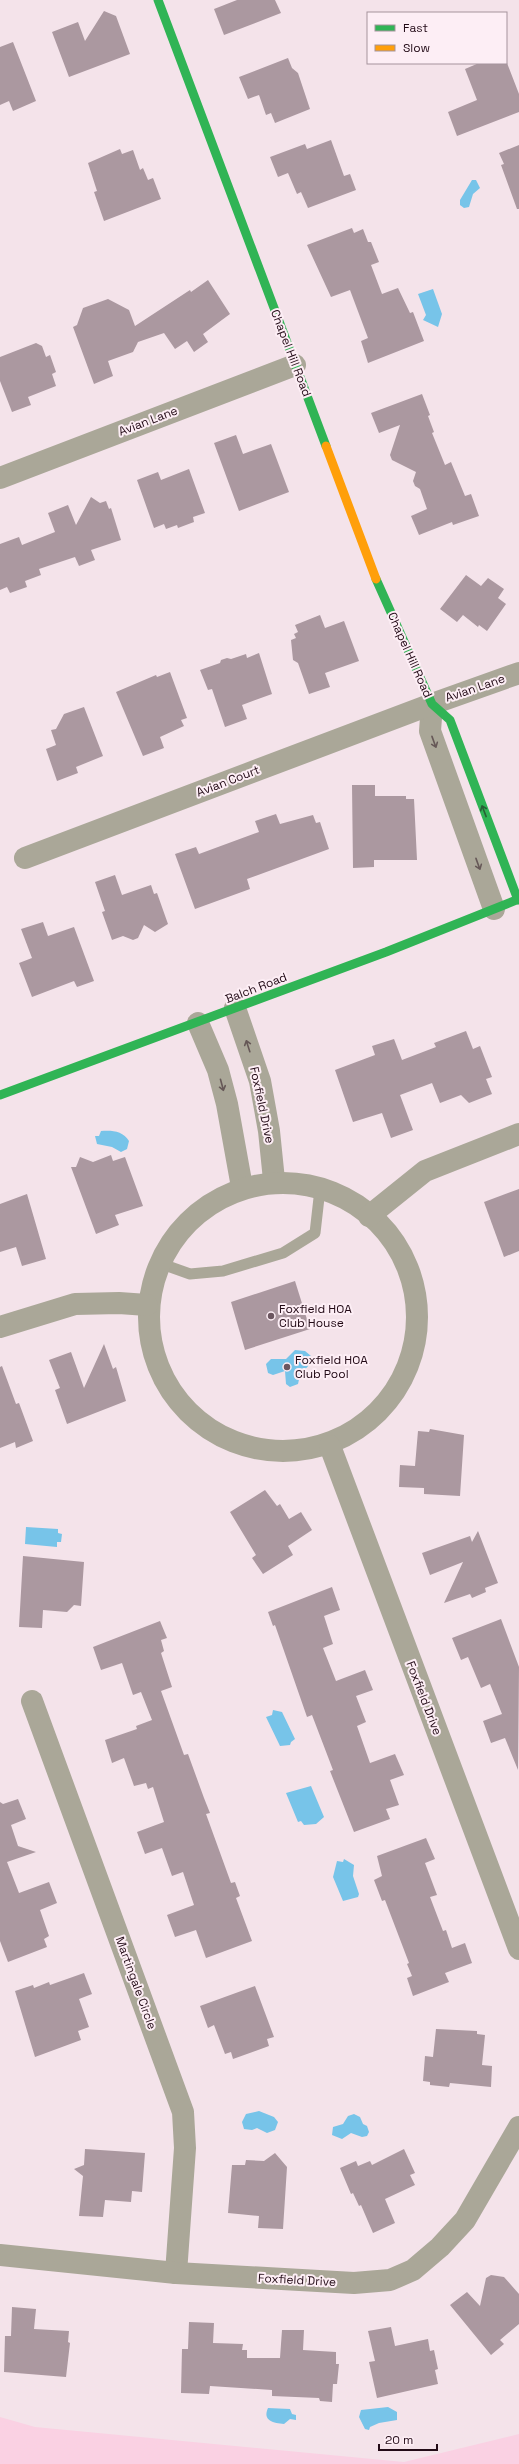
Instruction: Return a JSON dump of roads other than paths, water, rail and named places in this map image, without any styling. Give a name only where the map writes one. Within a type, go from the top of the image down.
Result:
[{"type":"street","name":"Chapel Hill Road","points":[[158,0],[376,578],[432,704],[450,720],[518,900]]},
{"type":"street","name":"Avian Lane","points":[[0,478],[295,365]]},
{"type":"street","name":"Avian Lane","points":[[432,704],[519,673]]},
{"type":"street","name":"Chapel Hill Road","points":[[432,704],[430,731],[494,909]]},
{"type":"street","name":"Avian Court","points":[[25,858],[432,704]]},
{"type":"street","name":"Balch Road","points":[[0,1095],[198,1023],[518,900]]},
{"type":"street","name":"Foxfield Drive","points":[[235,1008],[260,1081],[269,1131],[274,1180]]},
{"type":"street","points":[[198,1023],[218,1070],[227,1104],[242,1187]]},
{"type":"street","points":[[369,1216],[425,1171],[519,1134]]},
{"type":"street","points":[[274,1180],[320,1189],[331,1193],[369,1216],[386,1233],[407,1269],[415,1295],[416,1332],[406,1372],[388,1403],[367,1425],[330,1446],[280,1451],[254,1448],[214,1430],[192,1413],[174,1392],[158,1362],[148,1328],[147,1305],[150,1282],[170,1241],[184,1224],[204,1207],[242,1187],[274,1180]]},
{"type":"street","points":[[0,1327],[75,1304],[118,1303],[147,1305]]},
{"type":"street","name":"Foxfield Drive","points":[[330,1446],[519,1950]]},
{"type":"street","name":"Martingale Circle","points":[[32,1701],[183,2112],[186,2148],[176,2273]]},
{"type":"street","name":"Foxfield Drive","points":[[0,2255],[176,2273],[354,2283],[390,2280],[413,2270],[440,2247],[464,2220],[519,2127]]},
{"type":"lane","points":[[159,1263],[190,1274],[223,1271],[283,1253],[315,1233],[320,1189]]},
{"type":"water","points":[[472,180],[476,180],[480,188],[473,194],[469,207],[464,208],[460,205],[460,200]]},
{"type":"water","points":[[433,289],[442,314],[438,327],[423,320],[426,315],[418,294]]},
{"type":"water","points":[[101,1131],[113,1131],[124,1135],[129,1141],[127,1149],[121,1152],[112,1147],[97,1144],[95,1136],[99,1136]]},
{"type":"water","name":"Foxfield HOA Club Pool","points":[[295,1350],[305,1351],[311,1356],[311,1360],[309,1365],[300,1375],[298,1384],[290,1387],[286,1384],[285,1371],[273,1375],[268,1373],[266,1364],[271,1359],[286,1359]]},
{"type":"water","points":[[26,1527],[58,1529],[58,1533],[62,1534],[61,1542],[57,1542],[57,1547],[25,1544]]},
{"type":"water","points":[[273,1710],[282,1712],[295,1739],[290,1745],[280,1746],[266,1717],[272,1715]]},
{"type":"water","points":[[311,1786],[324,1817],[316,1824],[304,1825],[301,1821],[298,1822],[286,1793]]},
{"type":"water","points":[[344,1859],[354,1865],[353,1876],[359,1894],[358,1897],[343,1901],[333,1877],[337,1861],[343,1862]]},
{"type":"water","points":[[259,2111],[274,2117],[278,2122],[275,2130],[267,2133],[257,2128],[252,2130],[244,2129],[242,2122],[246,2114]]},
{"type":"water","points":[[354,2114],[360,2117],[363,2124],[367,2126],[369,2132],[367,2136],[362,2137],[351,2133],[342,2139],[332,2135],[333,2127],[343,2124],[348,2116]]},
{"type":"water","points":[[388,2407],[397,2412],[397,2420],[379,2423],[370,2427],[369,2430],[365,2429],[359,2417],[361,2410]]},
{"type":"water","points":[[268,2408],[290,2409],[292,2414],[296,2415],[296,2420],[290,2419],[284,2424],[273,2422],[268,2419]]},
{"type":"place","name":"Foxfield HOA Club House","points":[[271,1316]]},
{"type":"place","name":"Foxfield HOA Club Pool","points":[[287,1367]]}]
